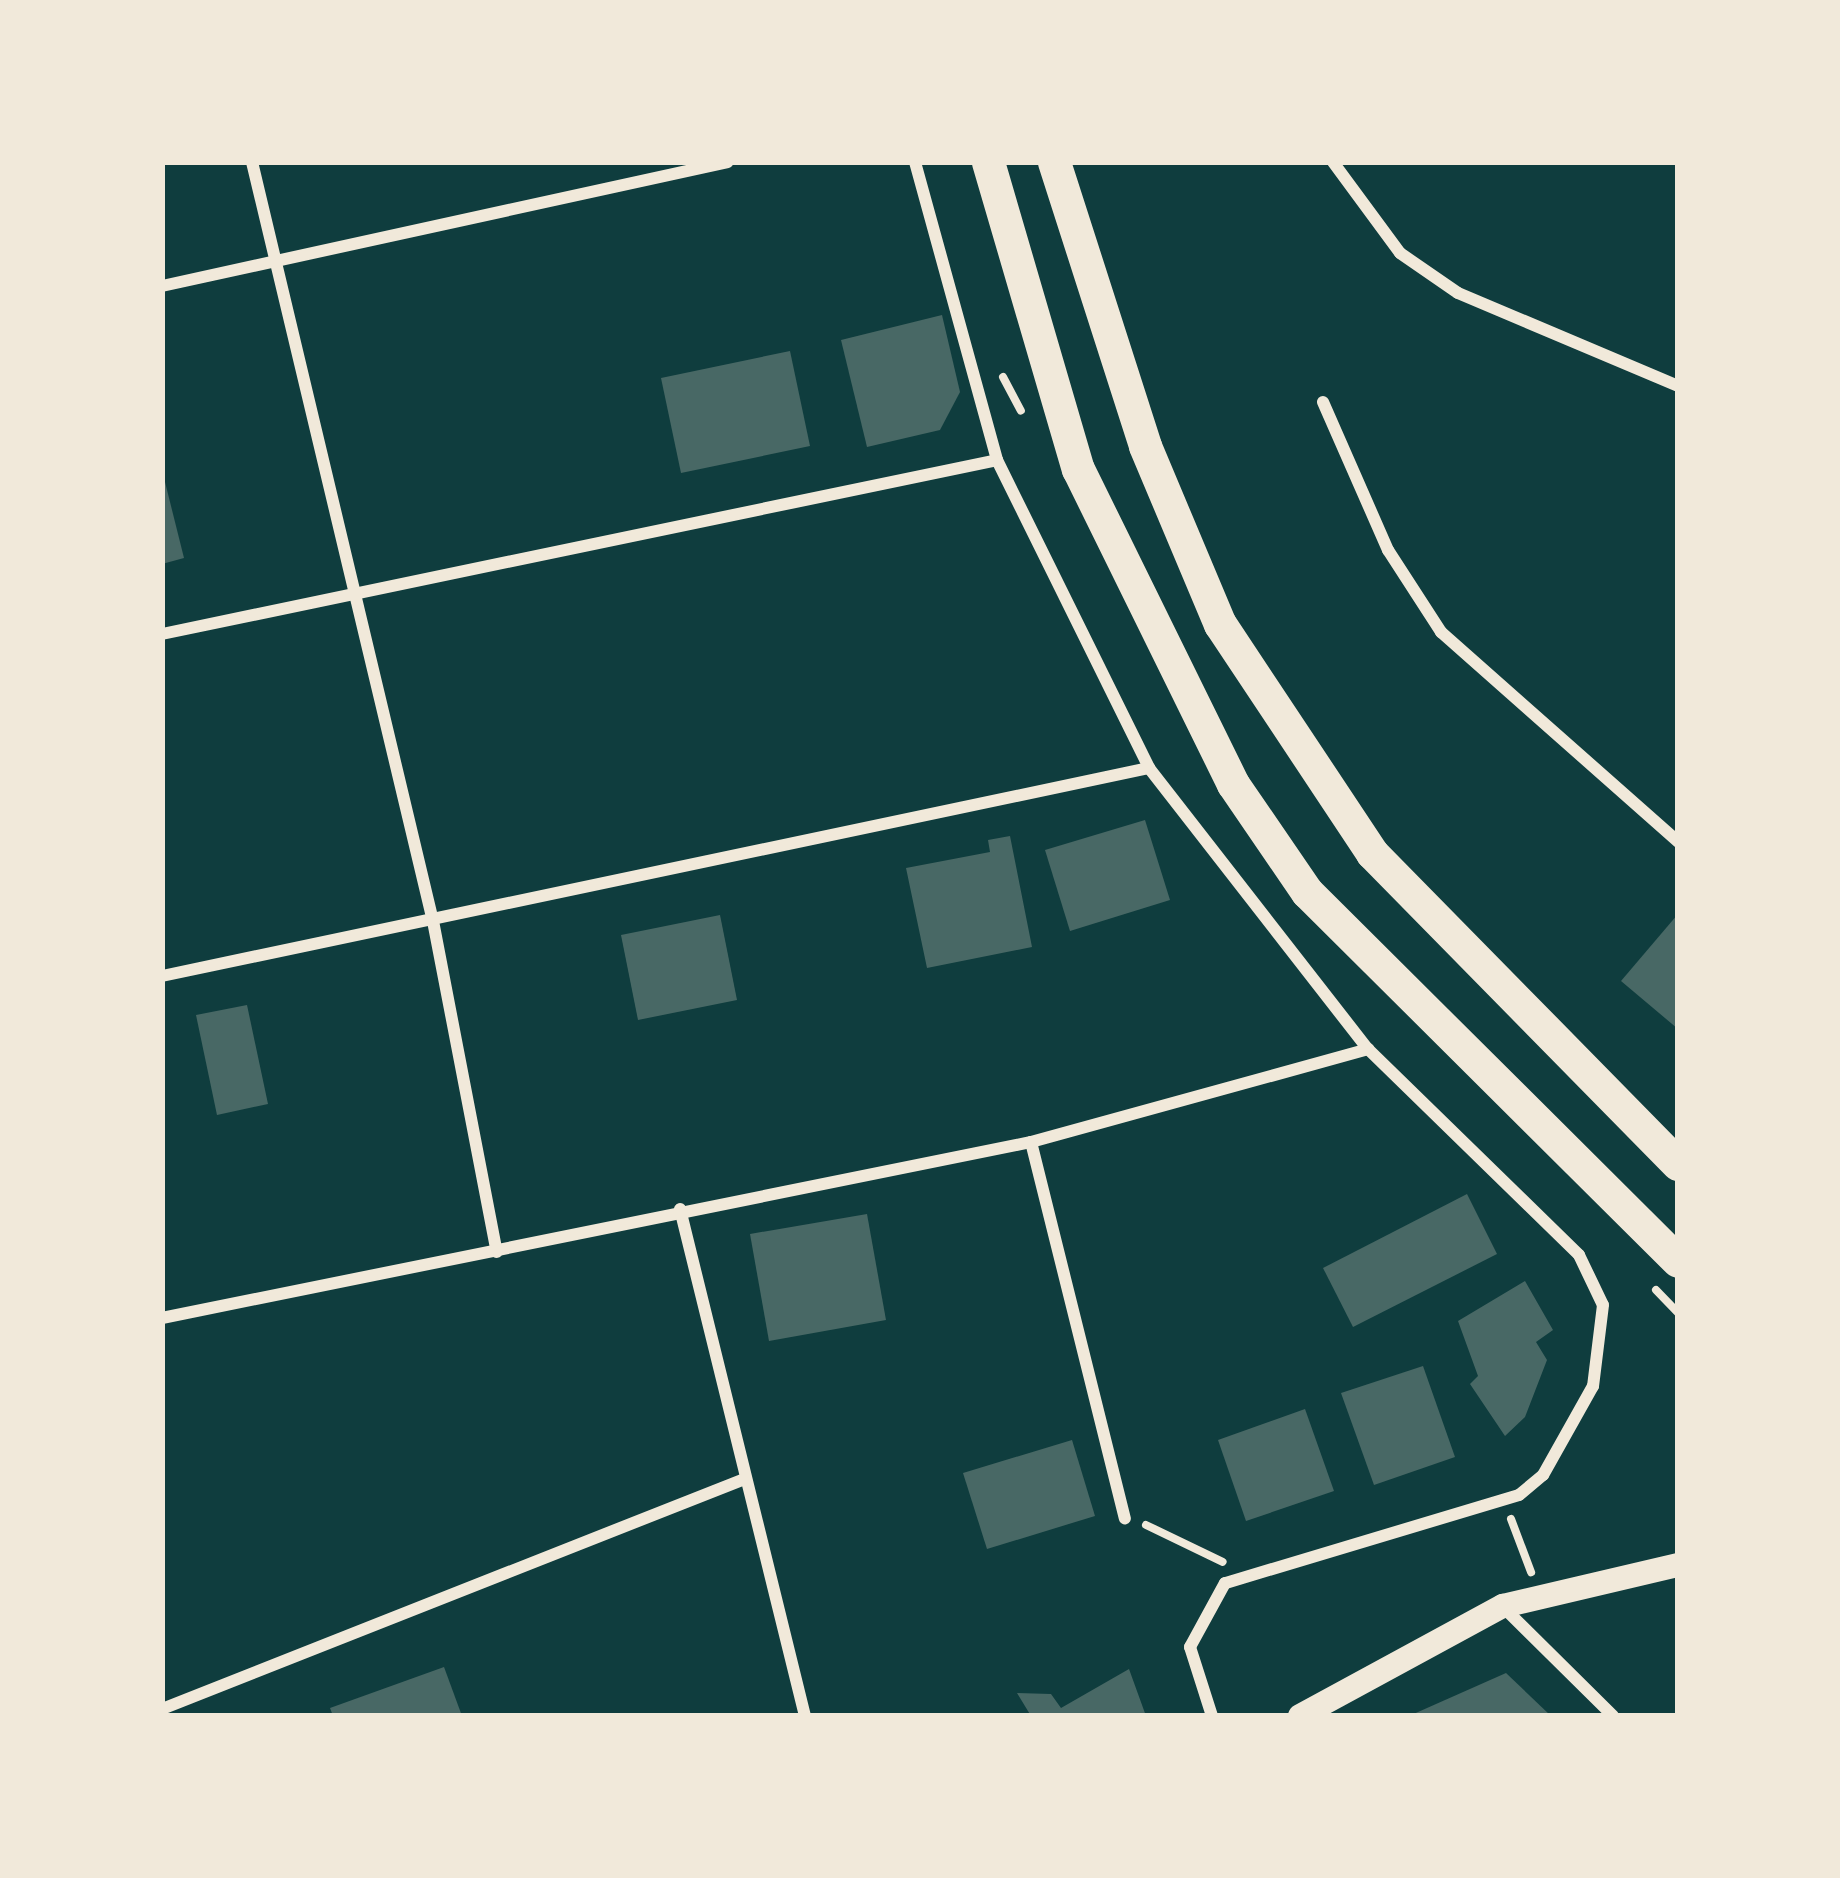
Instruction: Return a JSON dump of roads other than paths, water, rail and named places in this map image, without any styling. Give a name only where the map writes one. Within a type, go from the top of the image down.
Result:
[{"type":"highway","points":[[988,162],[1078,470],[1233,784],[1307,892],[1678,1262]]},
{"type":"highway","points":[[1054,162],[1145,446],[1231,642],[1372,853],[1678,1164]]},
{"type":"main road","points":[[1300,1716],[1503,1606],[1678,1565]]},
{"type":"street","points":[[252,162],[433,921],[496,1252]]},
{"type":"street","points":[[162,286],[728,162]]},
{"type":"street","points":[[915,162],[997,460],[1148,768],[1368,1049],[1579,1255],[1604,1305],[1593,1386],[1569,1436],[1543,1474],[1504,1502],[1238,1575],[1208,1601],[1190,1648],[1212,1716]]},
{"type":"street","points":[[1333,162],[1400,254],[1458,293],[1678,386]]},
{"type":"street","points":[[1323,402],[1388,550],[1441,632],[1678,842]]},
{"type":"street","points":[[162,634],[353,590],[997,460]]},
{"type":"street","points":[[162,976],[1148,768]]},
{"type":"street","points":[[162,1318],[496,1252],[680,1209],[1031,1142],[1368,1049]]},
{"type":"street","points":[[1031,1142],[1125,1518]]},
{"type":"street","points":[[680,1209],[742,1480],[805,1716]]},
{"type":"street","points":[[162,1708],[742,1480]]},
{"type":"street","points":[[1503,1606],[1613,1716]]}]
